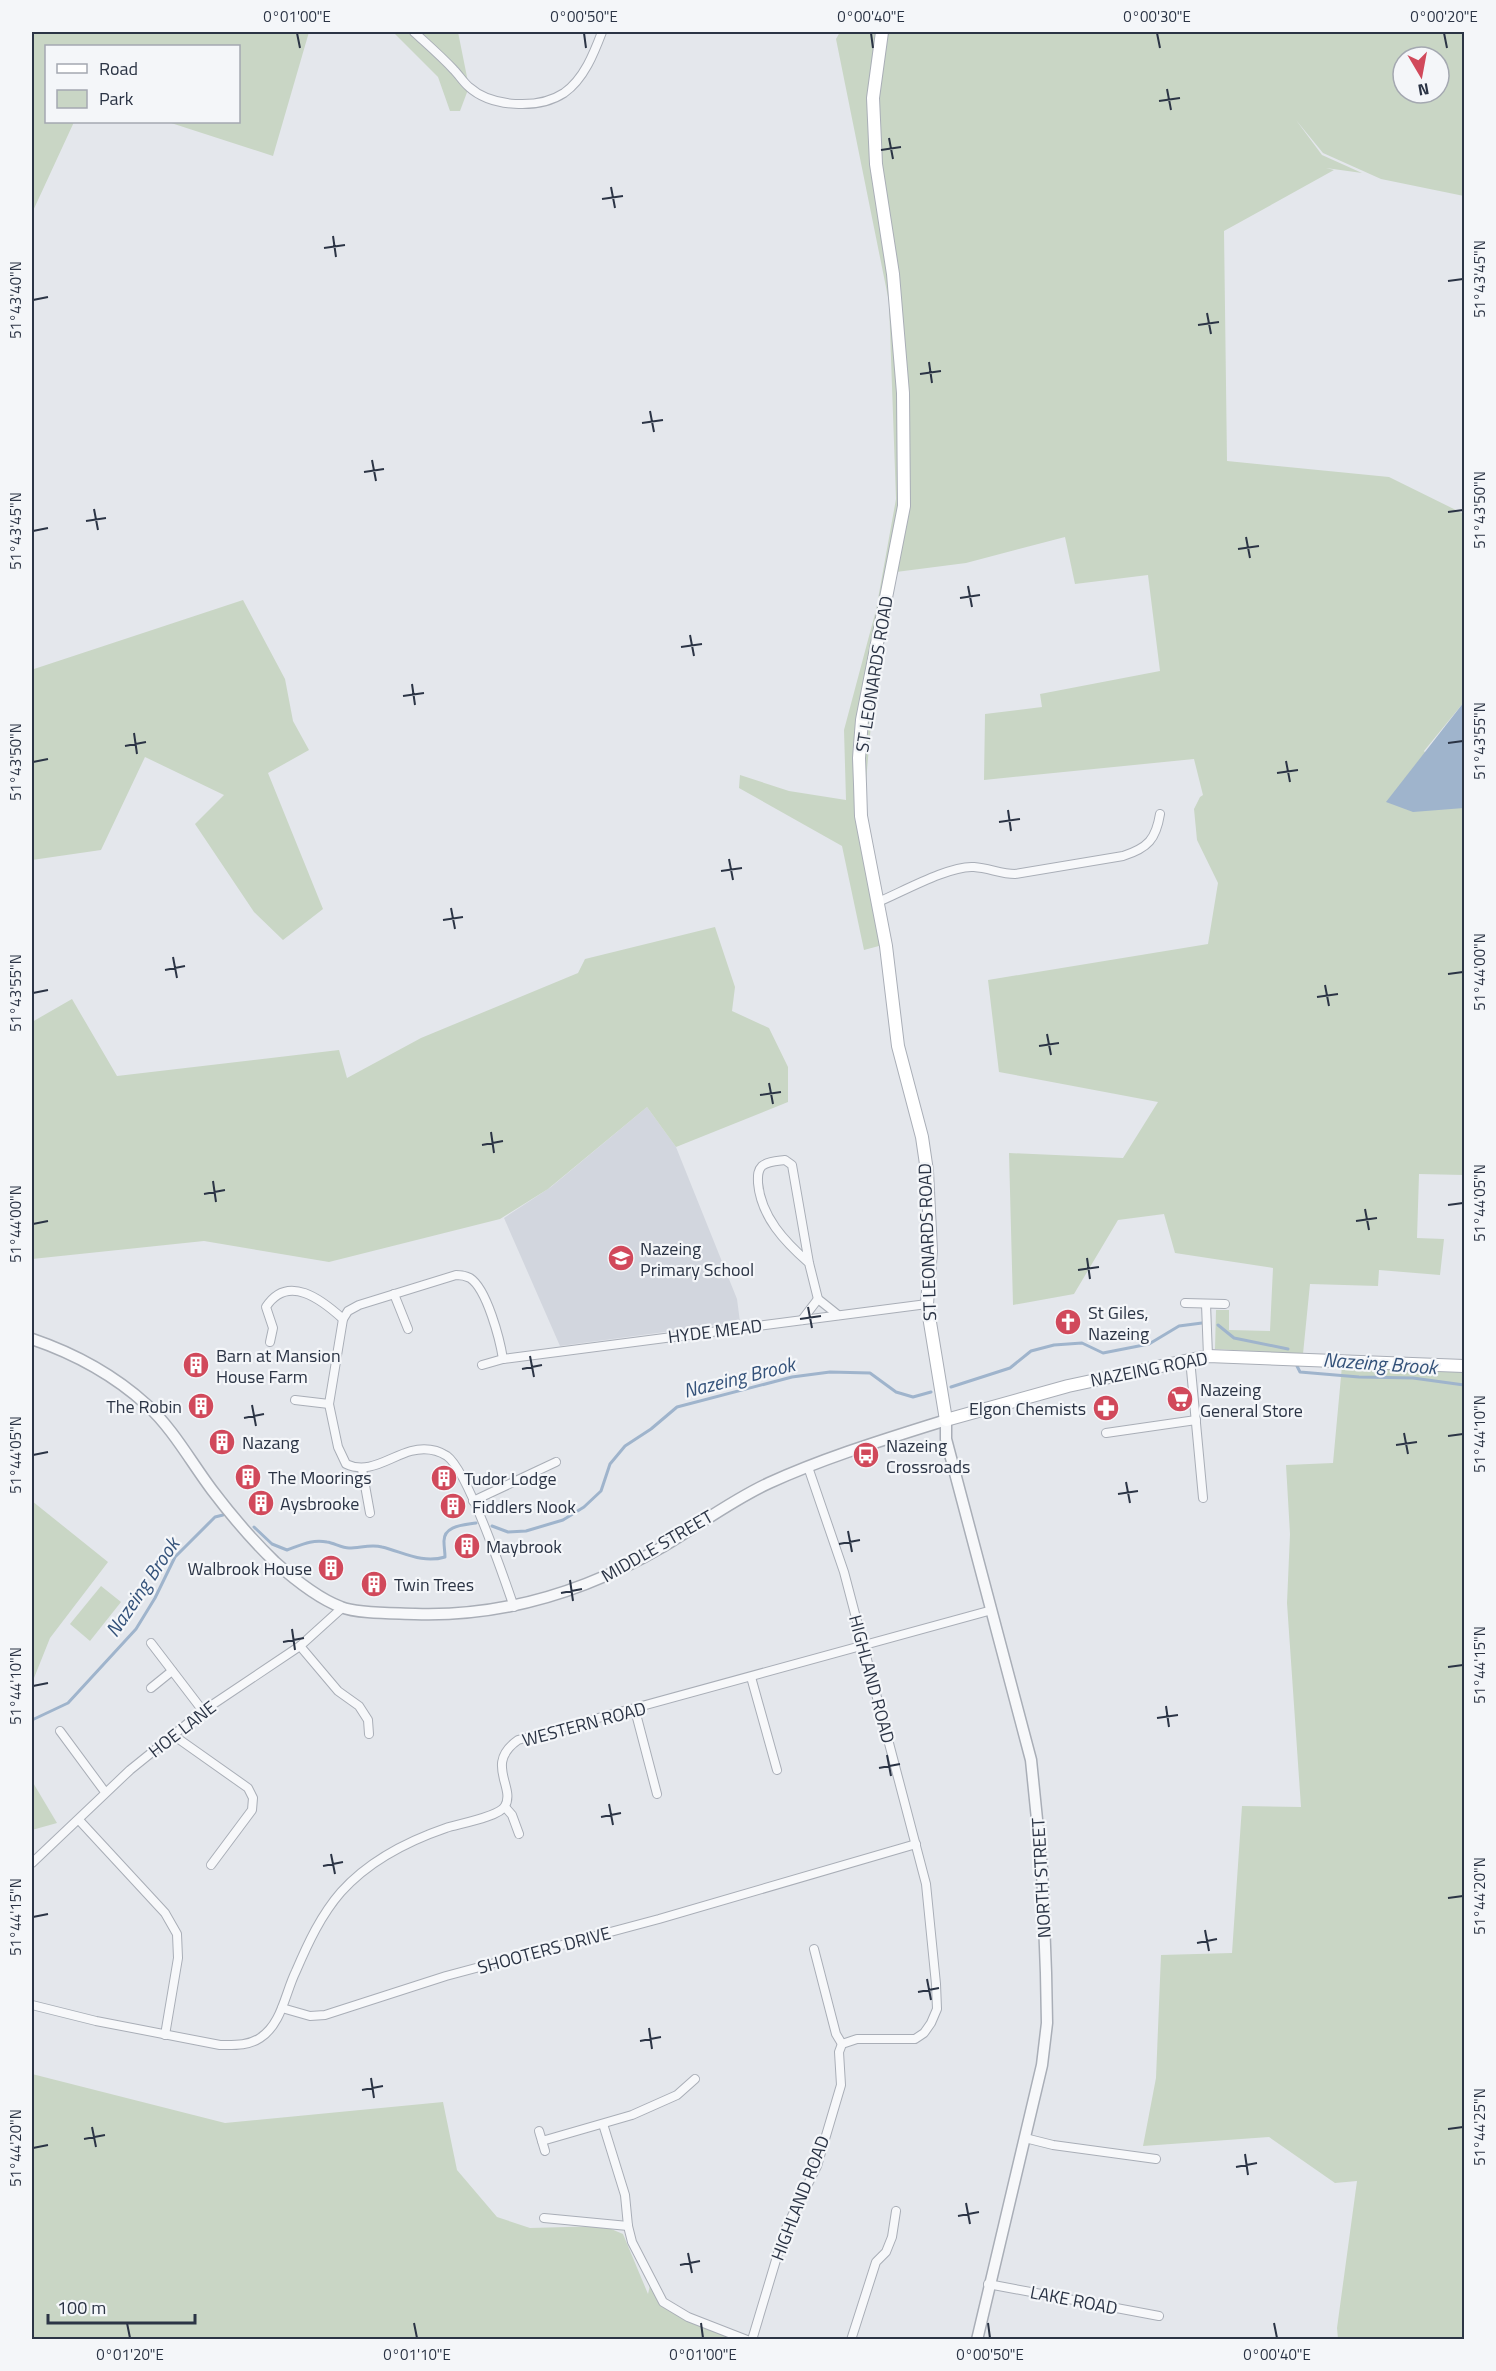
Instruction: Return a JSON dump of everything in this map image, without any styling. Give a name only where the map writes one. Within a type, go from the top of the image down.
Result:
[{"type":"main road","name":"ST LEONARDS ROAD","points":[[882,32],[873,109],[876,164],[893,274],[903,393],[904,506],[862,720],[859,758],[861,816],[878,902],[896,1035],[922,1137],[927,1171],[931,1251],[927,1304],[946,1420]]},
{"type":"main road","name":"NAZEING ROAD","points":[[946,1420],[1068,1386],[1208,1356],[1464,1366]]},
{"type":"street","points":[[414,32],[469,87],[499,103],[517,104],[548,99],[564,93],[578,79],[592,58],[602,32]]},
{"type":"street","points":[[878,902],[957,868],[973,867],[999,874],[1015,874],[1124,856],[1138,851],[1150,842],[1157,830],[1160,814]]},
{"type":"street","points":[[809,1263],[776,1229],[761,1203],[758,1174],[761,1167],[769,1163],[785,1160],[792,1165],[809,1263],[818,1299],[838,1315]]},
{"type":"street","points":[[503,1359],[494,1322],[477,1286],[469,1277],[456,1275],[359,1305],[348,1311],[343,1319],[329,1404],[338,1447],[346,1464],[362,1469],[410,1451],[424,1449],[447,1456],[455,1464],[473,1501],[514,1607]]},
{"type":"street","points":[[270,1342],[273,1328],[266,1307],[272,1298],[285,1292],[302,1292],[319,1299],[343,1319]]},
{"type":"street","points":[[394,1294],[408,1329]]},
{"type":"street","points":[[802,1320],[818,1299]]},
{"type":"street","points":[[1185,1303],[1225,1304]]},
{"type":"street","name":"HYDE MEAD","points":[[482,1365],[503,1359],[927,1304]]},
{"type":"street","points":[[1206,1304],[1208,1356]]},
{"type":"street","name":"MIDDLE STREET","points":[[32,1339],[75,1357],[105,1374],[146,1405],[260,1547],[292,1576],[342,1608],[434,1615],[469,1613],[514,1607],[560,1595],[595,1581],[664,1545],[769,1483],[870,1444],[946,1420]]},
{"type":"street","points":[[1191,1359],[1203,1498]]},
{"type":"street","points":[[295,1400],[329,1404]]},
{"type":"street","name":"NORTH STREET","points":[[946,1420],[946,1439],[1031,1760],[1042,1869],[1047,2023],[1042,2065],[988,2284],[977,2340]]},
{"type":"street","points":[[1106,1433],[1196,1420]]},
{"type":"street","points":[[473,1501],[556,1462]]},
{"type":"street","name":"HIGHLAND ROAD","points":[[749,2340],[785,2230],[817,2166],[841,2085],[839,2052],[842,2044],[857,2039],[915,2039],[924,2033],[937,2008],[926,1884],[844,1572],[808,1467]]},
{"type":"street","points":[[362,1469],[370,1513]]},
{"type":"street","name":"HOE LANE","points":[[32,1863],[79,1820],[105,1792],[173,1735],[203,1711],[300,1646],[342,1608]]},
{"type":"street","name":"WESTERN ROAD","points":[[505,1807],[507,1798],[502,1774],[502,1758],[507,1748],[518,1740],[635,1710],[992,1610]]},
{"type":"street","points":[[152,1643],[203,1711]]},
{"type":"street","points":[[300,1646],[338,1691],[359,1706],[368,1720],[369,1734]]},
{"type":"street","points":[[151,1688],[172,1671]]},
{"type":"street","points":[[751,1677],[777,1770]]},
{"type":"street","points":[[635,1710],[657,1794]]},
{"type":"street","points":[[60,1731],[105,1792]]},
{"type":"street","points":[[173,1735],[248,1788],[253,1798],[252,1810],[211,1865]]},
{"type":"street","points":[[32,2005],[220,2045],[238,2046],[252,2042],[270,2028],[282,2008],[294,1973],[325,1914],[342,1892],[362,1873],[406,1845],[446,1828],[497,1813],[505,1807],[512,1815],[519,1834]]},
{"type":"street","points":[[79,1820],[165,1913],[177,1935],[178,1958],[165,2035]]},
{"type":"street","name":"SHOOTERS DRIVE","points":[[282,2008],[310,2016],[326,2014],[446,1976],[659,1919],[916,1845]]},
{"type":"street","points":[[814,1949],[836,2034],[842,2044]]},
{"type":"street","points":[[542,2141],[632,2115],[677,2095],[695,2079]]},
{"type":"street","points":[[603,2124],[625,2195],[628,2226],[641,2262],[663,2302],[688,2317],[749,2340]]},
{"type":"street","points":[[539,2131],[545,2151]]},
{"type":"street","points":[[1025,2138],[1053,2145],[1156,2159]]},
{"type":"street","points":[[851,2340],[876,2262],[886,2252],[892,2237],[896,2211]]},
{"type":"street","points":[[544,2218],[628,2226]]},
{"type":"street","name":"LAKE ROAD","points":[[988,2284],[1159,2316]]},
{"type":"shaded area","name":"Nazeing Primary School","points":[[647,1107],[676,1147],[737,1299],[740,1322],[560,1346],[504,1218],[551,1187]]},
{"type":"green space","points":[[32,32],[309,32],[273,156],[171,123],[240,123],[240,45],[45,45],[45,123],[74,123],[32,213]]},
{"type":"green space","points":[[393,32],[458,32],[469,87],[460,111],[450,111],[438,77]]},
{"type":"green space","points":[[840,32],[1464,32],[1464,196],[1381,179],[1323,153],[1296,120],[1322,155],[1362,173],[1326,168],[1334,170],[1224,231],[1227,461],[1389,477],[1464,514],[1464,702],[1424,751],[1464,808],[1464,1175],[1419,1174],[1417,1238],[1444,1239],[1440,1275],[1379,1270],[1378,1286],[1310,1284],[1303,1354],[1215,1349],[1216,1310],[1229,1310],[1229,1330],[1270,1331],[1273,1268],[1175,1253],[1164,1214],[1118,1220],[1074,1294],[1013,1305],[1009,1153],[1123,1158],[1158,1102],[999,1072],[988,980],[1208,944],[1218,883],[1197,840],[1194,809],[1203,795],[1194,759],[984,780],[985,714],[1042,707],[1040,694],[1160,671],[1148,575],[1075,584],[1065,537],[966,563],[896,572],[880,622],[864,804],[890,943],[864,950],[842,846],[739,788],[740,775],[789,791],[846,800],[844,730],[876,610],[896,499],[889,302],[836,39]]},
{"type":"green space","points":[[243,600],[285,679],[293,721],[309,750],[268,773],[323,909],[283,940],[254,912],[195,824],[224,795],[145,757],[101,850],[32,860],[32,678],[34,669]]},
{"type":"green space","points":[[715,927],[735,987],[732,1011],[769,1028],[788,1067],[788,1102],[676,1147],[647,1107],[548,1189],[500,1219],[329,1262],[204,1241],[32,1259],[32,1022],[72,999],[117,1076],[339,1050],[347,1078],[421,1038],[578,973],[585,959]]},
{"type":"green space","points":[[1343,1355],[1464,1361],[1464,2339],[1338,2339],[1337,2328],[1357,2181],[1335,2183],[1269,2137],[1143,2146],[1156,2078],[1161,1955],[1232,1953],[1242,1806],[1301,1807],[1287,1603],[1290,1534],[1286,1465],[1333,1463]]},
{"type":"green space","points":[[32,1501],[108,1562],[50,1638],[32,1683]]},
{"type":"green space","points":[[101,1586],[121,1602],[90,1641],[70,1624]]},
{"type":"green space","points":[[32,1781],[57,1823],[32,1830]]},
{"type":"green space","points":[[32,2074],[225,2123],[443,2102],[457,2170],[497,2217],[530,2228],[604,2226],[623,2234],[648,2294],[651,2281],[659,2293],[680,2312],[706,2325],[747,2340],[32,2340]]},
{"type":"water","points":[[1464,702],[1464,808],[1413,812],[1386,802]]},
{"type":"waterway","name":"Nazeing Brook","points":[[951,1387],[1010,1368],[1031,1351],[1054,1345],[1082,1343],[1103,1353],[1149,1344],[1179,1326],[1202,1323]]},
{"type":"waterway","name":"Nazeing Brook","points":[[1218,1325],[1234,1338],[1288,1349]]},
{"type":"waterway","name":"Nazeing Brook","points":[[1297,1366],[1300,1372],[1359,1377],[1413,1378],[1464,1385]]},
{"type":"waterway","name":"Nazeing Brook","points":[[492,1526],[508,1532],[526,1531],[563,1520],[584,1507],[601,1491],[610,1464],[625,1446],[651,1429],[677,1407],[792,1377],[830,1372],[870,1373],[896,1392],[913,1397],[931,1392]]},
{"type":"waterway","name":"Nazeing Brook","points":[[32,1720],[68,1703],[136,1629],[155,1598],[175,1557],[215,1517],[223,1515]]},
{"type":"waterway","name":"Nazeing Brook","points":[[254,1527],[272,1544],[287,1550],[322,1541],[346,1548],[378,1546],[413,1556],[437,1559],[445,1557],[444,1542],[447,1532],[461,1525],[476,1523]]},
{"type":"place","name":"Nazeing Primary School","points":[[621,1258]]},
{"type":"place","name":"St Giles, Nazeing","points":[[1068,1322]]},
{"type":"place","name":"Barn at Mansion House Farm","points":[[196,1365]]},
{"type":"place","name":"Nazeing General Store","points":[[1180,1399]]},
{"type":"place","name":"The Robin","points":[[201,1406]]},
{"type":"place","name":"Elgon Chemists","points":[[1106,1408]]},
{"type":"place","name":"Nazang","points":[[222,1442]]},
{"type":"place","name":"Nazeing Crossroads","points":[[866,1455]]},
{"type":"place","name":"The Moorings","points":[[248,1477]]},
{"type":"place","name":"Tudor Lodge","points":[[444,1478]]},
{"type":"place","name":"Aysbrooke","points":[[261,1503]]},
{"type":"place","name":"Fiddlers Nook","points":[[453,1506]]},
{"type":"place","name":"Maybrook","points":[[467,1546]]},
{"type":"place","name":"Walbrook House","points":[[331,1568]]},
{"type":"place","name":"Twin Trees","points":[[374,1584]]}]
